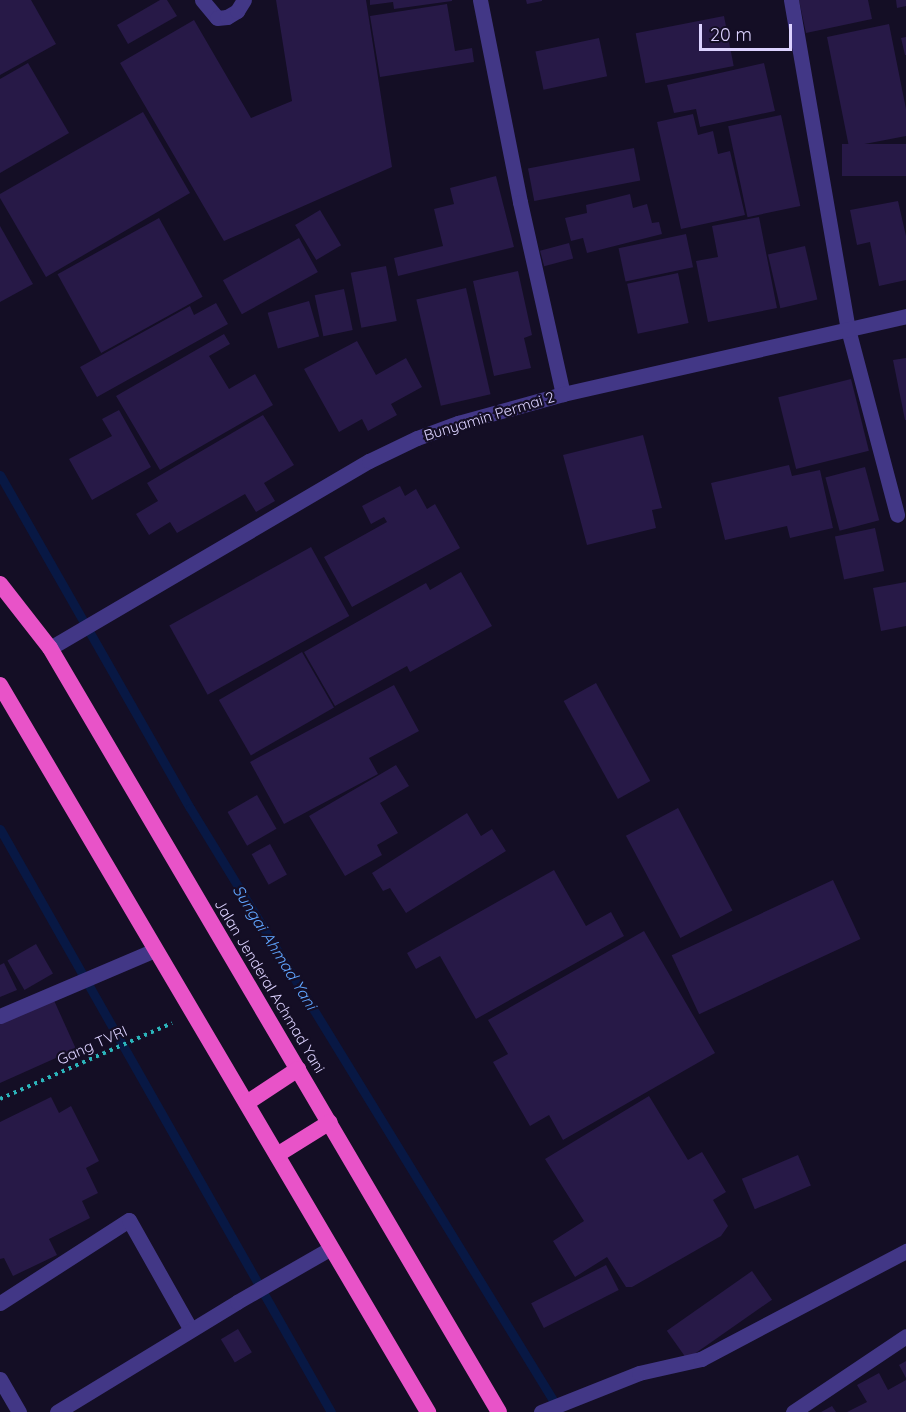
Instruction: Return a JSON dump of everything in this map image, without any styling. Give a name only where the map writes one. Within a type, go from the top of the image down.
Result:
[{"type":"highway","name":"Jalan Jenderal Achmad Yani","points":[[0,584],[50,648],[499,1412]]},
{"type":"highway","points":[[0,684],[155,950],[248,1102],[428,1412]]},
{"type":"highway","points":[[248,1102],[298,1069]]},
{"type":"highway","points":[[277,1155],[330,1122]]},
{"type":"street","points":[[202,0],[217,18],[227,17],[237,11],[244,0]]},
{"type":"street","points":[[480,0],[520,202],[563,394]]},
{"type":"street","points":[[791,0],[848,329],[897,515]]},
{"type":"street","name":"Bunyamin Permai 2","points":[[50,648],[369,461],[417,438],[458,423],[563,394],[906,316]]},
{"type":"street","points":[[0,1016],[155,950]]},
{"type":"street","points":[[0,1302],[129,1220],[190,1330]]},
{"type":"street","points":[[57,1412],[190,1330],[331,1248]]},
{"type":"street","points":[[542,1412],[639,1373],[701,1359],[906,1251]]},
{"type":"street","points":[[793,1412],[906,1336]]},
{"type":"street","points":[[0,1379],[5,1399],[19,1412]]},
{"type":"path","name":"Gang TVRI","points":[[0,1099],[194,1014]]},
{"type":"building","points":[[0,0],[31,0],[56,44],[0,75]]},
{"type":"building","points":[[160,0],[167,0],[177,16],[128,44],[117,25]]},
{"type":"building","points":[[276,0],[366,0],[392,167],[224,241],[120,63],[194,20],[251,118],[292,101]]},
{"type":"building","points":[[370,0],[452,1],[394,9],[393,2],[370,5]]},
{"type":"building","points":[[526,0],[542,0],[542,1],[527,4]]},
{"type":"building","points":[[799,0],[868,0],[872,19],[806,33]]},
{"type":"building","points":[[896,0],[906,0],[906,6],[897,8]]},
{"type":"building","points":[[447,4],[455,51],[472,48],[474,62],[380,77],[370,16]]},
{"type":"building","points":[[724,16],[734,66],[645,83],[636,33]]},
{"type":"building","points":[[889,24],[906,109],[906,136],[849,147],[827,37]]},
{"type":"building","points":[[906,37],[906,55],[905,55],[901,38]]},
{"type":"building","points":[[599,38],[607,76],[544,90],[535,52]]},
{"type":"building","points":[[28,63],[69,133],[0,173],[0,79]]},
{"type":"building","points":[[764,63],[775,111],[700,127],[696,109],[674,113],[667,85]]},
{"type":"building","points":[[143,112],[190,193],[46,277],[0,198],[0,194]]},
{"type":"building","points":[[693,114],[698,135],[713,131],[718,154],[730,151],[745,215],[681,229],[657,122]]},
{"type":"building","points":[[781,115],[800,206],[748,217],[728,126]]},
{"type":"building","points":[[842,144],[906,144],[906,176],[842,176]]},
{"type":"building","points":[[634,148],[640,180],[534,201],[528,169]]},
{"type":"building","points":[[496,176],[514,247],[398,276],[394,258],[443,246],[434,209],[454,204],[450,188]]},
{"type":"building","points":[[630,194],[633,208],[647,204],[652,223],[659,222],[662,234],[587,253],[583,238],[571,241],[565,218],[587,213],[586,205]]},
{"type":"building","points":[[898,201],[906,236],[906,280],[879,286],[870,242],[857,245],[850,210]]},
{"type":"building","points":[[320,210],[341,245],[316,260],[295,225]]},
{"type":"building","points":[[759,217],[777,308],[708,322],[696,261],[718,257],[712,226]]},
{"type":"building","points":[[159,218],[203,297],[101,353],[58,274]]},
{"type":"building","points":[[0,226],[33,284],[0,302]]},
{"type":"building","points":[[686,234],[693,267],[626,282],[619,248]]},
{"type":"building","points":[[299,238],[318,272],[242,314],[223,280]]},
{"type":"building","points":[[569,243],[573,258],[544,266],[540,251]]},
{"type":"building","points":[[805,246],[817,300],[780,308],[768,255]]},
{"type":"building","points":[[386,266],[397,321],[361,328],[351,273]]},
{"type":"building","points":[[518,271],[532,335],[524,338],[531,368],[494,376],[473,281]]},
{"type":"building","points":[[678,273],[689,323],[638,334],[627,284]]},
{"type":"building","points":[[466,288],[491,394],[441,406],[416,299]]},
{"type":"building","points":[[344,289],[353,330],[323,336],[315,295]]},
{"type":"building","points":[[309,301],[319,337],[278,348],[268,313]]},
{"type":"building","points":[[216,303],[228,324],[97,397],[80,367],[190,306],[194,315]]},
{"type":"building","points":[[224,334],[230,344],[209,356],[229,389],[255,374],[273,405],[160,470],[116,396]]},
{"type":"building","points":[[357,341],[376,375],[406,358],[422,387],[391,404],[397,415],[368,431],[362,419],[339,432],[304,369]]},
{"type":"building","points":[[906,358],[906,420],[905,420],[893,360]]},
{"type":"building","points":[[851,379],[869,451],[796,469],[778,397]]},
{"type":"building","points":[[119,410],[151,467],[92,500],[69,459],[112,436],[102,419]]},
{"type":"building","points":[[263,415],[294,465],[264,483],[275,501],[256,512],[245,494],[177,533],[170,522],[149,535],[136,514],[158,501],[147,483]]},
{"type":"building","points":[[643,435],[662,508],[652,510],[656,528],[587,545],[563,455]]},
{"type":"building","points":[[789,465],[792,476],[820,470],[833,528],[790,538],[787,526],[725,540],[711,483]]},
{"type":"building","points":[[865,467],[879,520],[840,531],[825,478]]},
{"type":"building","points":[[400,486],[405,496],[416,489],[427,509],[435,504],[460,548],[352,607],[324,557],[387,522],[384,517],[371,524],[362,506]]},
{"type":"building","points":[[875,528],[884,571],[844,580],[835,537]]},
{"type":"building","points":[[311,547],[349,616],[208,695],[169,626]]},
{"type":"building","points":[[461,572],[492,626],[410,672],[407,666],[335,706],[304,652],[426,583],[430,590]]},
{"type":"building","points":[[906,582],[906,626],[881,631],[873,588]]},
{"type":"building","points":[[302,652],[334,707],[251,755],[219,700]]},
{"type":"building","points":[[596,683],[650,781],[618,799],[564,701]]},
{"type":"building","points":[[394,685],[419,731],[369,758],[378,774],[284,824],[250,762]]},
{"type":"building","points":[[396,765],[409,786],[380,803],[398,833],[377,845],[382,855],[345,876],[309,816]]},
{"type":"building","points":[[257,795],[276,829],[247,846],[228,812]]},
{"type":"building","points":[[678,808],[732,910],[680,938],[626,836]]},
{"type":"building","points":[[467,813],[481,836],[492,829],[506,851],[406,913],[390,888],[383,891],[372,873]]},
{"type":"building","points":[[270,844],[287,875],[269,885],[252,854]]},
{"type":"building","points":[[554,870],[586,926],[611,912],[624,936],[476,1019],[440,956],[416,969],[407,953]]},
{"type":"building","points":[[833,880],[860,939],[699,1014],[672,955]]},
{"type":"building","points":[[644,931],[715,1053],[563,1140],[549,1115],[530,1126],[493,1062],[508,1054],[488,1020]]},
{"type":"building","points":[[36,944],[53,973],[24,990],[7,960]]},
{"type":"building","points":[[4,963],[17,990],[0,997],[0,965]]},
{"type":"building","points":[[52,996],[76,1049],[0,1083],[0,1019]]},
{"type":"building","points":[[649,1096],[688,1160],[702,1152],[726,1192],[713,1200],[728,1226],[721,1236],[632,1287],[626,1287],[607,1257],[575,1277],[553,1241],[584,1221],[545,1159]]},
{"type":"building","points":[[51,1097],[59,1113],[71,1106],[99,1161],[86,1168],[98,1193],[82,1201],[90,1218],[49,1239],[57,1255],[13,1276],[4,1258],[0,1259],[0,1122]]},
{"type":"building","points":[[798,1155],[811,1185],[755,1209],[742,1179]]},
{"type":"building","points":[[606,1265],[619,1290],[544,1328],[531,1303]]},
{"type":"building","points":[[752,1271],[772,1300],[687,1359],[667,1331]]},
{"type":"building","points":[[238,1329],[252,1352],[235,1362],[221,1339]]},
{"type":"building","points":[[906,1361],[906,1378],[899,1365]]},
{"type":"building","points":[[879,1373],[888,1390],[906,1380],[906,1412],[847,1412],[867,1402],[857,1385]]},
{"type":"building","points":[[832,1406],[836,1412],[821,1412]]},
{"type":"waterway","name":"Sungai Ahmad Yani","points":[[0,475],[190,808],[559,1410]]},
{"type":"waterway","name":"Sungai Ahmad Yani","points":[[0,829],[331,1412]]}]
